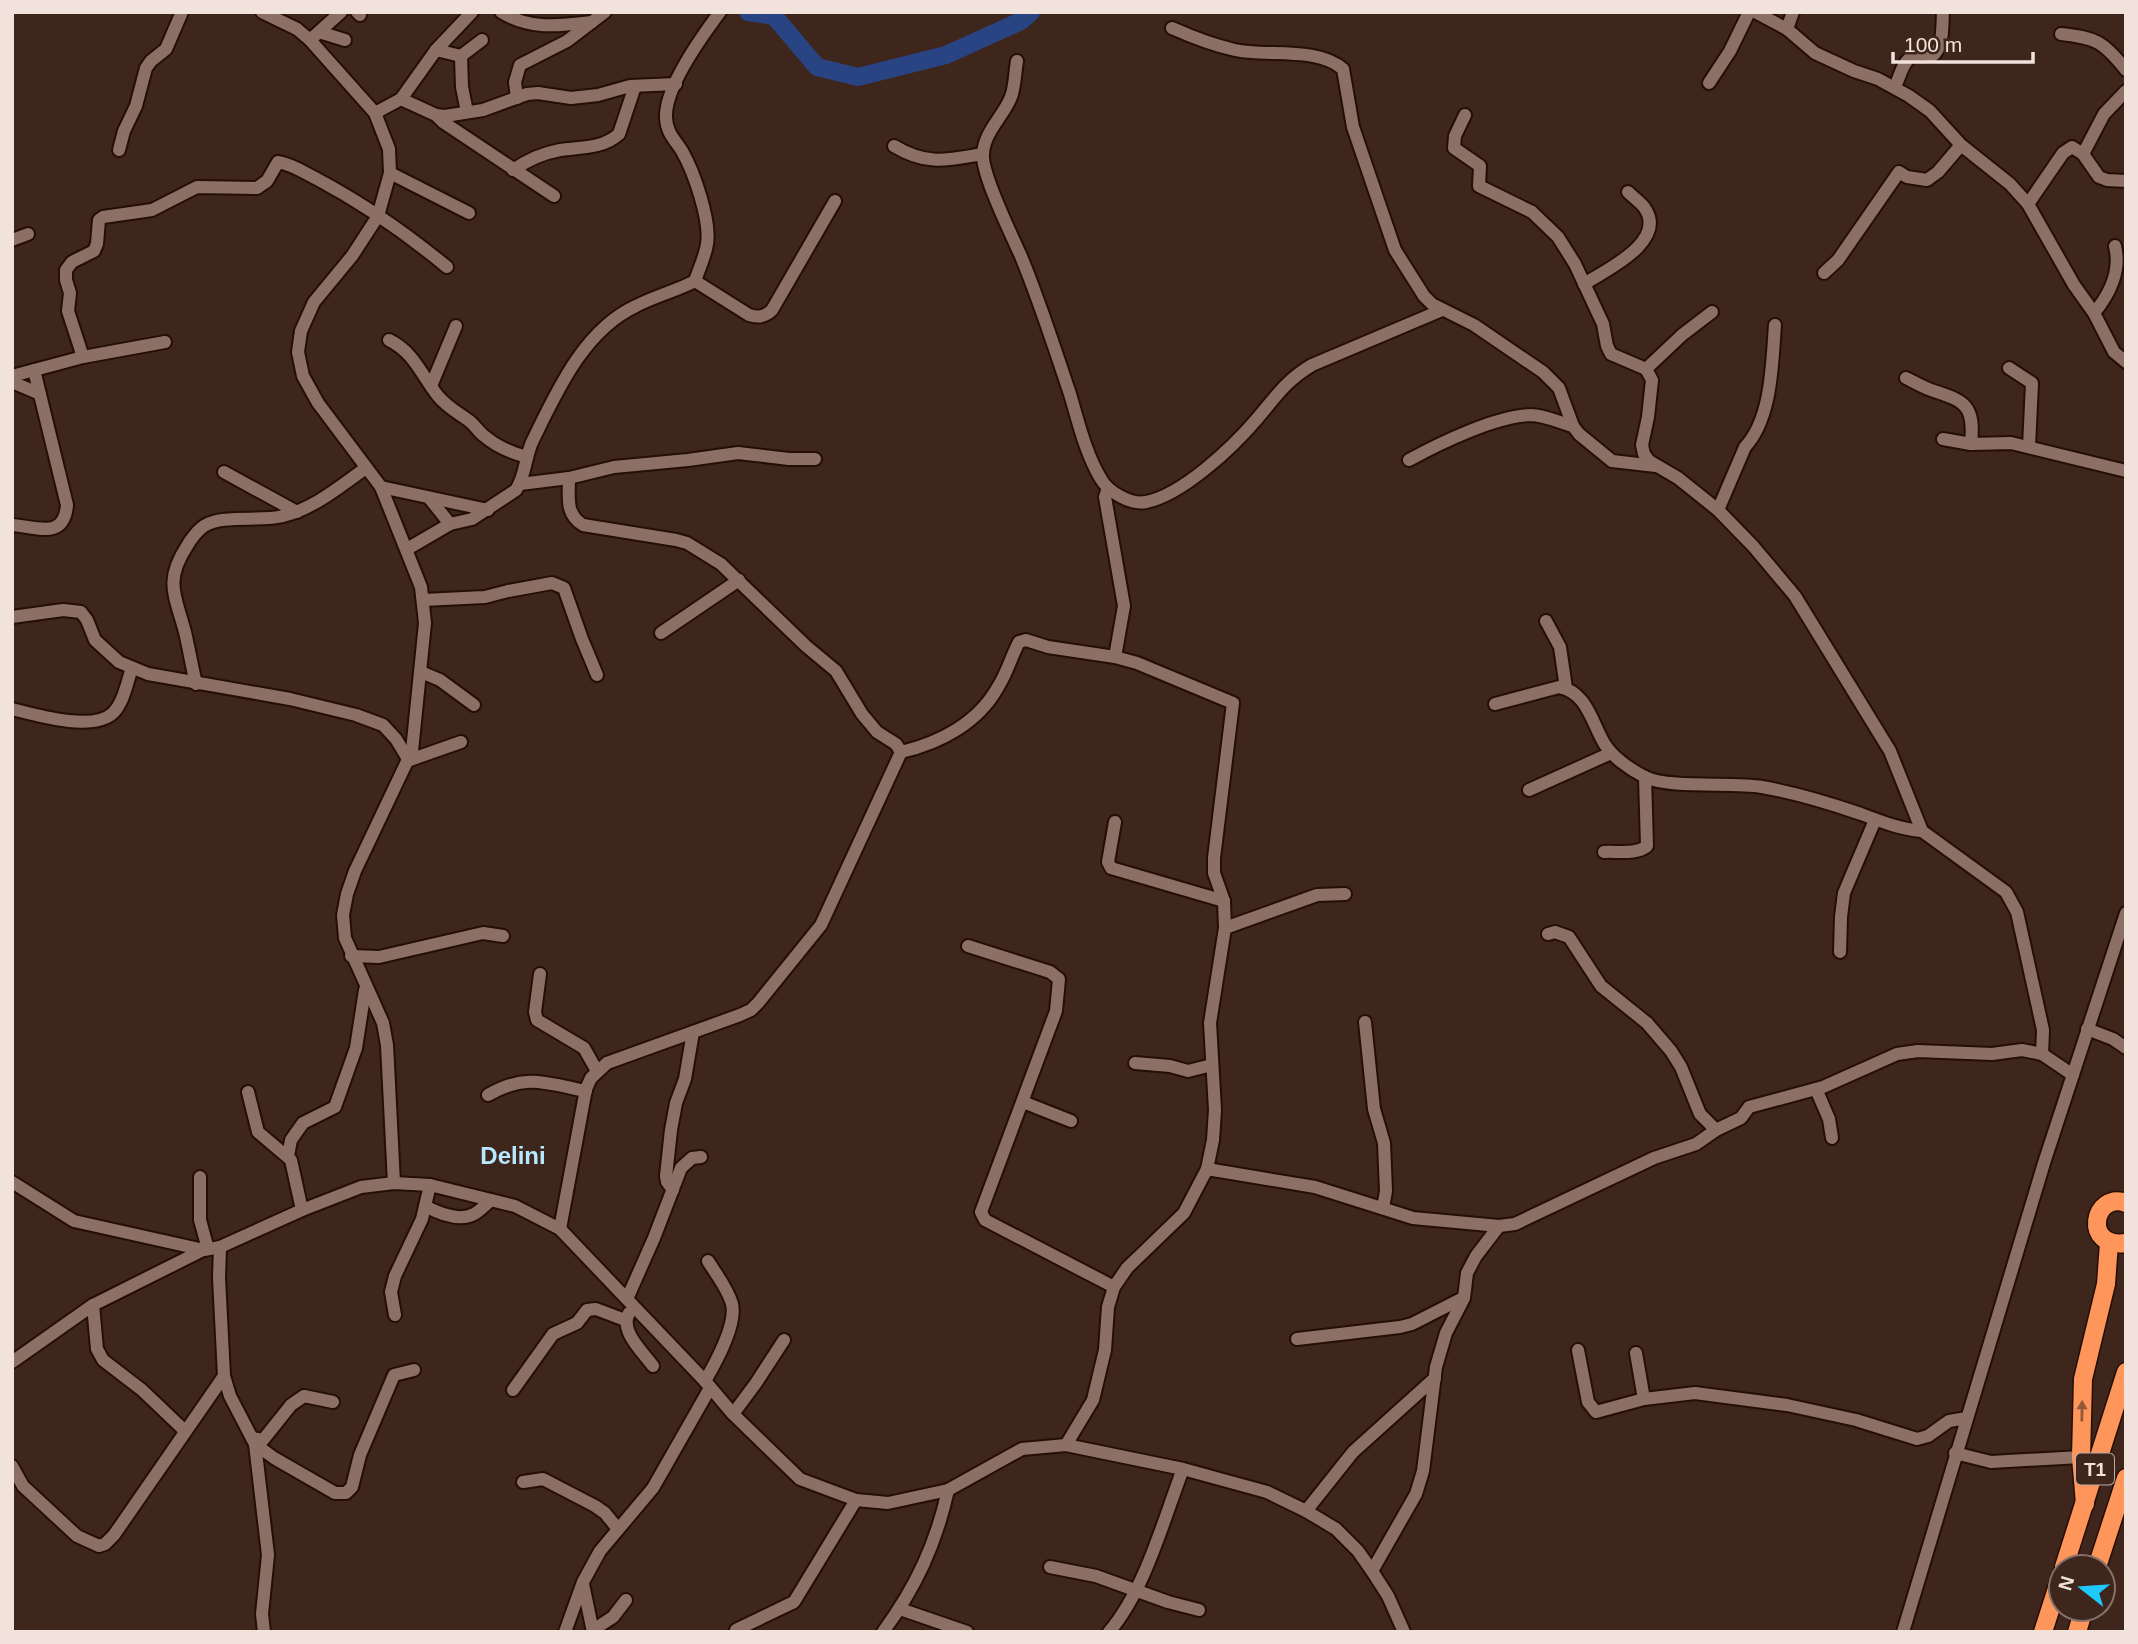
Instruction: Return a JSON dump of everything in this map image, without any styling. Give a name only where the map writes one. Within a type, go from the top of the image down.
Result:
[{"type":"highway","points":[[2084,1504],[2081,1457],[2083,1379],[2117,1243],[2098,1232],[2096,1223],[2100,1210],[2107,1204],[2124,1200]]},
{"type":"highway","name":"T1","points":[[2068,1553],[2126,1371]]},
{"type":"highway","name":"T1","points":[[2102,1553],[2126,1478]]},
{"type":"street","points":[[119,150],[146,68],[166,49],[182,12]]},
{"type":"street","points":[[262,12],[315,36],[345,40]]},
{"type":"street","points":[[315,36],[341,12]]},
{"type":"street","points":[[375,113],[401,99],[436,50],[472,12]]},
{"type":"street","points":[[501,12],[511,19],[535,26],[593,22]]},
{"type":"street","points":[[517,98],[515,82],[520,65],[567,41],[605,12]]},
{"type":"street","points":[[407,549],[450,524],[472,519],[509,496],[520,484],[531,443],[565,378],[592,340],[612,320],[635,306],[695,281],[707,243],[707,226],[689,168],[668,129],[667,104],[700,36],[720,12]]},
{"type":"street","points":[[1709,83],[1730,51],[1749,12]]},
{"type":"street","points":[[1755,12],[1787,29],[1815,53],[1895,87],[1930,111],[1961,145],[2010,184],[2028,204],[2074,285],[2094,313],[2114,352],[2126,362]]},
{"type":"street","points":[[1787,29],[1793,12]]},
{"type":"street","points":[[1895,87],[1911,56],[1919,53],[1932,56],[1936,53],[1941,40],[1943,12]]},
{"type":"street","points":[[1172,28],[1238,51],[1300,55],[1329,61],[1343,69],[1353,127],[1395,250],[1418,289],[1432,304],[1474,326],[1544,372],[1559,388],[1573,426],[1612,461],[1656,466]]},
{"type":"street","points":[[2061,34],[2086,37],[2103,44],[2126,69]]},
{"type":"street","points":[[315,36],[375,113],[389,149],[390,173],[378,216],[352,256],[314,302],[301,331],[298,352],[303,376],[318,403],[381,486],[421,587],[425,623],[412,751],[347,894],[343,915],[345,938],[351,956],[383,1023],[387,1045],[394,1183]]},
{"type":"street","points":[[461,56],[482,40]]},
{"type":"street","points":[[436,50],[461,56]]},
{"type":"street","points":[[461,56],[462,87],[467,113]]},
{"type":"street","points":[[1017,61],[1011,96],[995,122],[982,154],[997,202],[1045,318],[1080,428],[1101,480],[1108,488],[1126,499],[1144,503],[1166,495],[1210,465],[1254,422],[1296,374],[1442,310]]},
{"type":"street","points":[[436,115],[483,110],[538,93],[571,98],[635,86],[676,84]]},
{"type":"street","points":[[513,170],[549,153],[592,147],[614,139],[619,134],[635,86]]},
{"type":"street","points":[[2083,154],[2104,114],[2126,92]]},
{"type":"street","points":[[401,99],[436,115],[554,196]]},
{"type":"street","points":[[1465,115],[1455,136],[1454,148],[1480,166],[1479,186],[1532,212],[1545,222],[1570,255],[1603,324],[1608,350],[1616,357],[1646,369],[1652,380],[1642,450],[1649,461],[1678,478],[1718,510],[1766,560],[1807,613],[1890,751],[1922,831]]},
{"type":"street","points":[[1824,273],[1838,260],[1899,172],[1907,177],[1927,180],[1938,172],[1961,145]]},
{"type":"street","points":[[894,146],[923,160],[941,161],[982,154]]},
{"type":"street","points":[[2028,204],[2063,153],[2072,147],[2083,154],[2099,177],[2126,181]]},
{"type":"street","points":[[83,357],[68,311],[70,293],[66,270],[72,262],[94,251],[98,223],[103,217],[152,210],[197,187],[257,188],[267,181],[278,162],[312,176],[378,216],[410,236],[447,267]]},
{"type":"street","points":[[390,173],[468,213]]},
{"type":"street","points":[[1584,284],[1633,252],[1647,235],[1649,222],[1645,208],[1628,192]]},
{"type":"street","points":[[695,281],[748,315],[755,317],[767,314],[772,310],[835,201]]},
{"type":"street","points":[[12,240],[28,234]]},
{"type":"street","points":[[2094,313],[2107,294],[2117,269],[2115,246]]},
{"type":"street","points":[[1646,369],[1672,343],[1712,312]]},
{"type":"street","points":[[1718,510],[1740,457],[1752,440],[1762,415],[1770,386],[1775,325]]},
{"type":"street","points":[[431,386],[456,326]]},
{"type":"street","points":[[389,340],[410,355],[447,406],[505,451],[527,457]]},
{"type":"street","points":[[13,379],[34,370],[83,357],[165,342]]},
{"type":"street","points":[[2010,368],[2032,383],[2029,447]]},
{"type":"street","points":[[12,525],[54,529],[62,525],[66,518],[67,505],[34,370]]},
{"type":"street","points":[[1906,378],[1958,399],[1971,418],[1971,444]]},
{"type":"street","points":[[13,379],[40,394]]},
{"type":"street","points":[[1409,460],[1437,445],[1508,419],[1534,415],[1573,426]]},
{"type":"street","points":[[1943,439],[1971,444],[2011,443],[2126,471]]},
{"type":"street","points":[[520,484],[569,478],[614,467],[738,453],[815,459]]},
{"type":"street","points":[[196,684],[174,598],[175,566],[189,542],[204,526],[222,521],[282,517],[297,512],[321,500],[366,468]]},
{"type":"street","points":[[224,472],[297,512]]},
{"type":"street","points":[[569,478],[569,511],[583,525],[687,543],[721,564],[806,646],[836,671],[862,715],[877,732],[896,744],[901,752]]},
{"type":"street","points":[[381,486],[488,510]]},
{"type":"street","points":[[1108,488],[1105,497],[1124,606],[1115,657]]},
{"type":"street","points":[[430,499],[450,524]]},
{"type":"street","points":[[661,633],[739,580]]},
{"type":"street","points":[[423,600],[485,597],[552,583],[559,585],[564,588],[597,675]]},
{"type":"street","points":[[12,617],[63,610],[81,612],[95,640],[119,662],[132,668],[148,674],[297,700],[356,715],[383,725],[396,739],[408,760]]},
{"type":"street","points":[[1546,621],[1560,647],[1566,688]]},
{"type":"street","points":[[561,1229],[586,1091],[591,1078],[607,1063],[751,1010],[821,925],[901,752],[944,738],[978,713],[998,688],[1019,642],[1026,640],[1048,647],[1137,663],[1233,703],[1214,858],[1214,873],[1224,901],[1225,928],[1211,1017],[1215,1123],[1207,1169],[1184,1213],[1127,1268],[1114,1287],[1108,1307],[1105,1350],[1093,1400],[1066,1446]]},
{"type":"street","points":[[12,709],[71,721],[92,722],[105,719],[114,712],[120,702],[132,668]]},
{"type":"street","points":[[421,672],[440,680],[474,705]]},
{"type":"street","points":[[1494,704],[1559,687],[1566,688],[1586,707],[1611,753],[1645,777],[1670,782],[1761,786],[1792,793],[1890,826],[1922,831],[2006,892],[2013,902],[2043,1030],[2042,1054]]},
{"type":"street","points":[[408,760],[461,742]]},
{"type":"street","points":[[1529,790],[1611,753]]},
{"type":"street","points":[[1604,852],[1633,852],[1643,850],[1647,846],[1645,777]]},
{"type":"street","points":[[1840,952],[1844,894],[1875,820]]},
{"type":"street","points":[[1115,822],[1109,867],[1224,901]]},
{"type":"street","points":[[1225,928],[1317,895],[1345,894]]},
{"type":"street","points":[[1903,1632],[1955,1453],[2087,1029],[2126,913]]},
{"type":"street","points":[[351,956],[379,957],[483,933],[503,936]]},
{"type":"street","points":[[1548,933],[1562,933],[1569,937],[1601,986],[1647,1023],[1671,1051],[1681,1067],[1700,1114],[1716,1130]]},
{"type":"street","points":[[968,946],[1050,972],[1059,979],[1056,1011],[981,1212],[985,1220],[1114,1287]]},
{"type":"street","points":[[540,974],[535,1012],[537,1020],[584,1048],[597,1071]]},
{"type":"street","points":[[302,1210],[288,1156],[290,1140],[303,1123],[335,1107],[356,1048],[366,987]]},
{"type":"street","points":[[1365,1022],[1374,1109],[1384,1143],[1383,1208]]},
{"type":"street","points":[[2087,1029],[2113,1039],[2126,1048]]},
{"type":"street","points":[[673,1190],[666,1176],[671,1130],[676,1103],[685,1079],[693,1032]]},
{"type":"street","points":[[1207,1169],[1315,1187],[1424,1220],[1499,1226],[1515,1224],[1654,1158],[1696,1144],[1716,1130],[1741,1118],[1749,1107],[1816,1089],[1897,1054],[1918,1051],[1992,1054],[2022,1050],[2042,1054],[2073,1075]]},
{"type":"street","points":[[1135,1063],[1170,1066],[1188,1071],[1212,1065]]},
{"type":"street","points":[[488,1095],[506,1084],[519,1081],[536,1081],[586,1091]]},
{"type":"street","points":[[1816,1089],[1829,1119],[1832,1139]]},
{"type":"street","points":[[248,1092],[258,1132],[288,1156]]},
{"type":"street","points":[[1023,1102],[1071,1121]]},
{"type":"street","points":[[653,1366],[627,1329],[625,1320],[685,1162],[701,1157]]},
{"type":"street","points":[[200,1177],[200,1220],[219,1278],[224,1376],[230,1396],[254,1441],[268,1555],[262,1614],[264,1632]]},
{"type":"street","points":[[12,1182],[74,1221],[211,1248]]},
{"type":"street","points":[[12,1362],[93,1305],[211,1248],[361,1187],[394,1183],[430,1185],[515,1206],[561,1229],[733,1414],[800,1479],[856,1500],[888,1503],[948,1490],[1022,1450],[1066,1446],[1183,1469],[1267,1492],[1336,1529],[1358,1551],[1372,1571],[1404,1632]]},
{"type":"street","points":[[395,1315],[391,1292],[395,1276],[422,1220],[430,1185]]},
{"type":"street","points":[[425,1206],[447,1215],[463,1217],[473,1215],[491,1200]]},
{"type":"street","points":[[1372,1571],[1416,1494],[1423,1471],[1435,1378],[1446,1333],[1464,1298],[1467,1273],[1476,1256],[1499,1226]]},
{"type":"street","points":[[565,1632],[583,1582],[600,1551],[653,1488],[723,1352],[733,1308],[708,1261]]},
{"type":"street","points":[[1297,1339],[1412,1324],[1464,1298]]},
{"type":"street","points":[[93,1305],[97,1349],[103,1360],[185,1431]]},
{"type":"street","points":[[513,1390],[553,1334],[577,1323],[587,1310],[596,1309],[625,1320]]},
{"type":"street","points":[[733,1414],[784,1340]]},
{"type":"street","points":[[1578,1350],[1588,1402],[1596,1412],[1644,1399],[1695,1392],[1787,1405],[1856,1420],[1917,1439],[1928,1436],[1949,1421],[1967,1418]]},
{"type":"street","points":[[1636,1353],[1644,1399]]},
{"type":"street","points":[[254,1441],[274,1458],[335,1493],[346,1493],[352,1488],[359,1455],[394,1375],[414,1370]]},
{"type":"street","points":[[12,1466],[23,1486],[77,1536],[99,1546],[105,1544],[114,1535],[224,1376]]},
{"type":"street","points":[[1306,1511],[1353,1451],[1435,1378]]},
{"type":"street","points":[[254,1441],[264,1440],[291,1405],[304,1396],[334,1402]]},
{"type":"street","points":[[1955,1453],[1991,1462],[2081,1457]]},
{"type":"street","points":[[1109,1632],[1123,1615],[1136,1591],[1183,1469]]},
{"type":"street","points":[[523,1482],[543,1479],[605,1513],[618,1529]]},
{"type":"street","points":[[883,1632],[919,1578],[948,1490]]},
{"type":"street","points":[[736,1630],[794,1602],[856,1500]]},
{"type":"street","points":[[1050,1567],[1097,1576],[1199,1610]]},
{"type":"street","points":[[583,1582],[593,1631],[613,1617],[626,1600]]},
{"type":"street","points":[[900,1609],[967,1632]]},
{"type":"waterway","points":[[748,12],[774,16],[817,67],[858,77],[946,55],[1021,21],[1031,12]]},
{"type":"district","name":"Delini","points":[[513,1156]]}]
